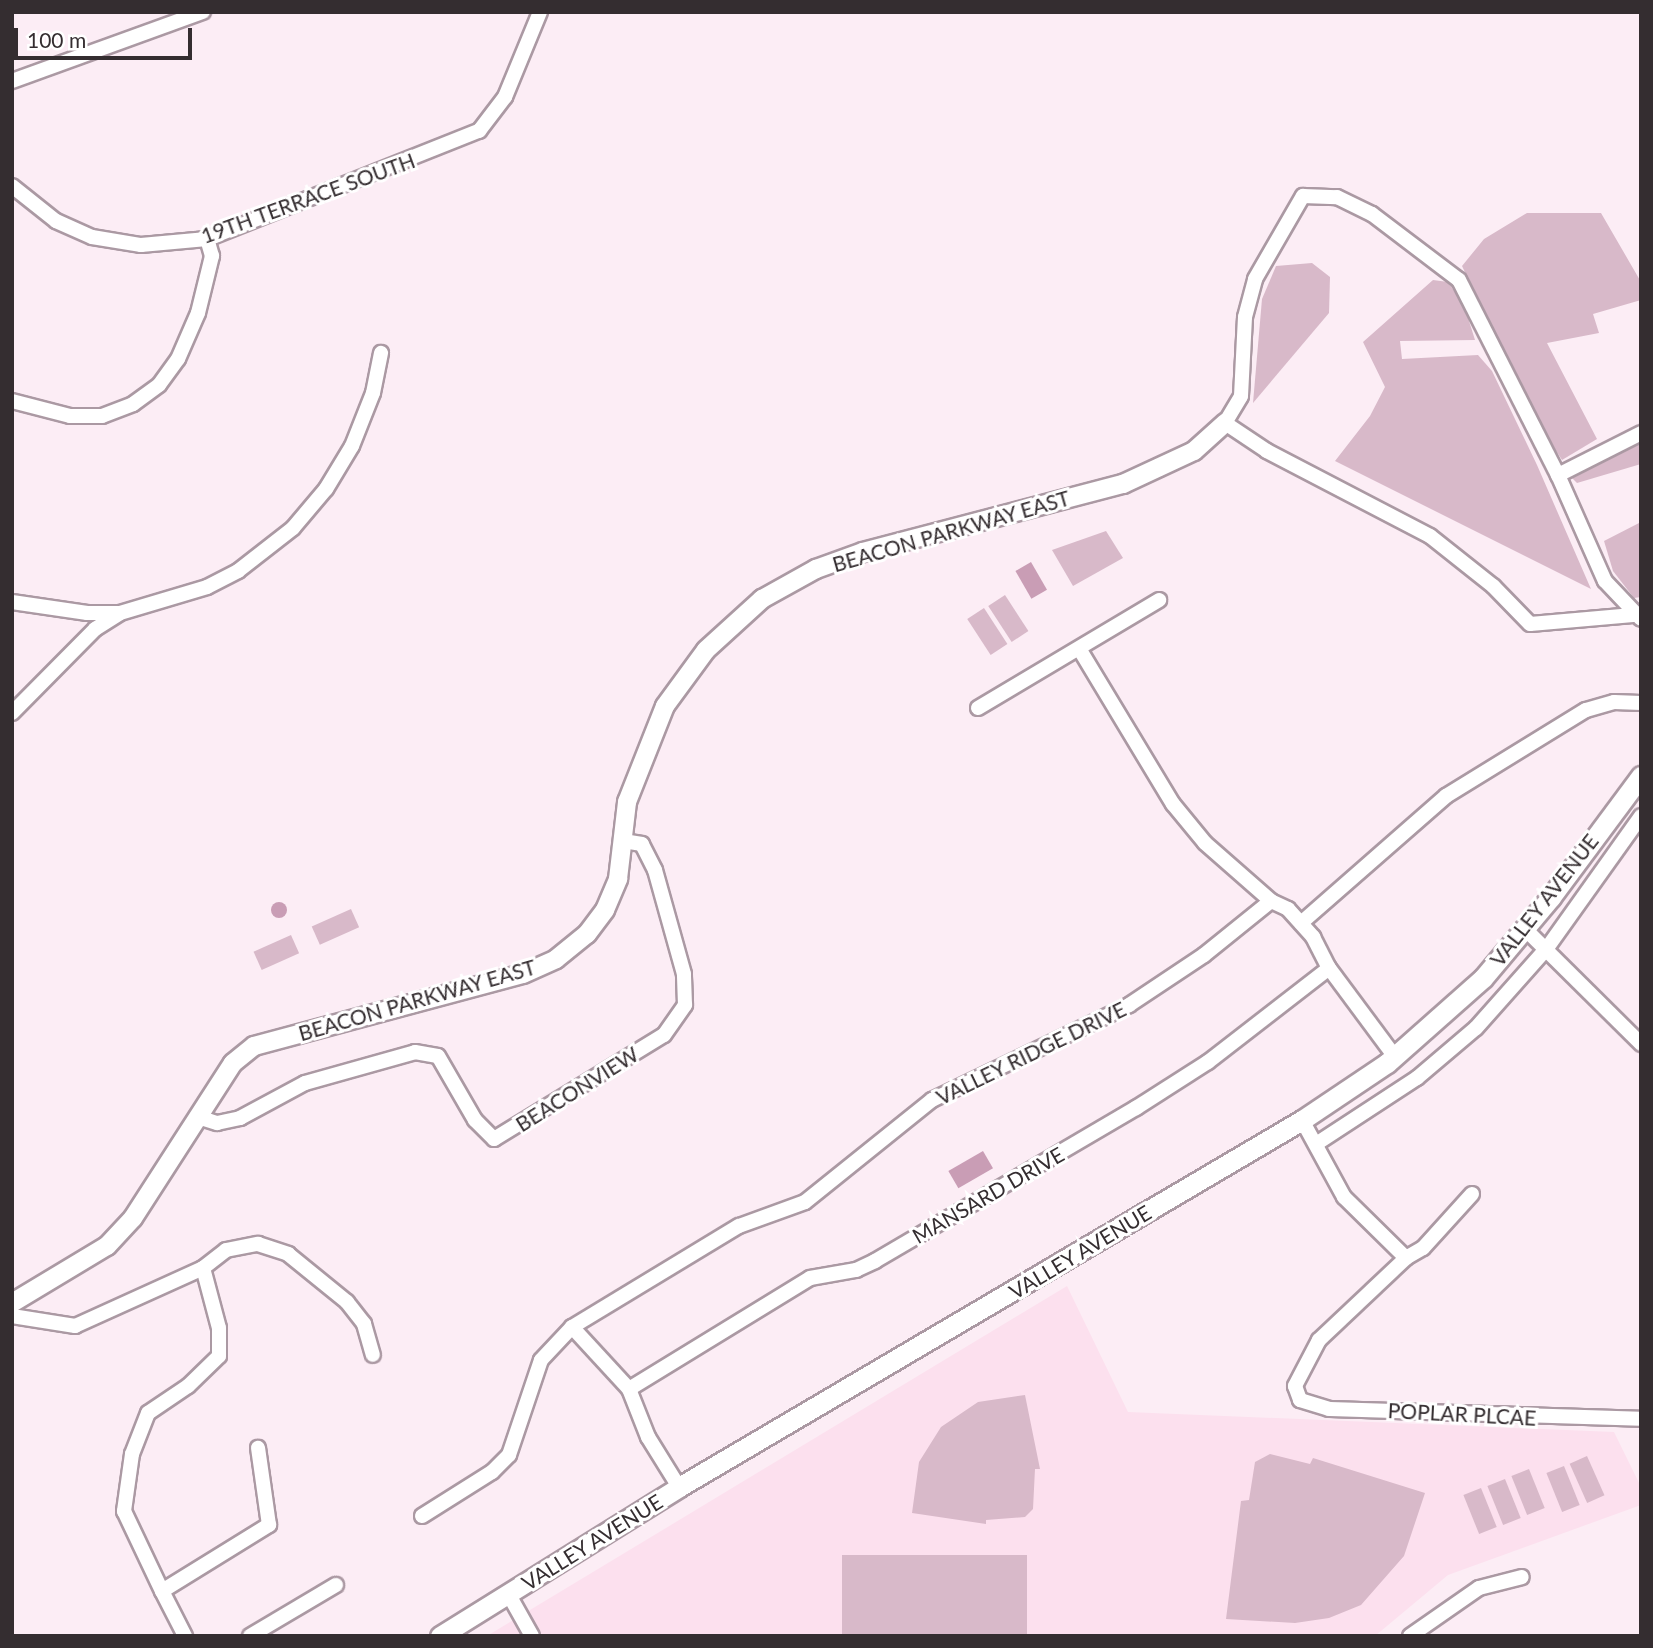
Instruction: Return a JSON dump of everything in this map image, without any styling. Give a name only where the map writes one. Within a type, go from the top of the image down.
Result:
[{"type":"main road","name":"VALLEY AVENUE","points":[[440,1636],[679,1488],[1302,1120],[1395,1057],[1483,978],[1526,930],[1641,776]]},
{"type":"street","points":[[12,81],[204,12]]},
{"type":"street","name":"19TH TERRACE SOUTH","points":[[12,186],[56,221],[92,237],[141,245],[207,239],[480,131],[505,97],[540,12]]},
{"type":"street","points":[[1303,196],[1337,197],[1372,214],[1459,279],[1558,475],[1605,581],[1637,617],[1530,624],[1493,586],[1430,536],[1293,464],[1225,423],[1241,397],[1245,317],[1255,279],[1303,196]]},
{"type":"street","points":[[12,401],[70,416],[102,416],[133,404],[159,385],[178,359],[198,313],[212,256],[207,239]]},
{"type":"street","points":[[12,713],[95,629],[120,613],[207,587],[238,571],[293,528],[326,489],[352,446],[373,393],[381,353]]},
{"type":"street","name":"BEACON PARKWAY EAST","points":[[12,1303],[107,1246],[133,1218],[233,1063],[254,1046],[523,974],[556,959],[587,934],[605,910],[618,879],[627,802],[665,706],[706,650],[762,599],[816,569],[863,552],[1123,484],[1194,451],[1225,423]]},
{"type":"street","points":[[1558,475],[1641,433]]},
{"type":"street","points":[[978,708],[1080,650],[1159,600]]},
{"type":"street","points":[[12,602],[87,613],[120,613]]},
{"type":"street","points":[[1080,650],[1172,804],[1205,843],[1271,901],[1288,909],[1301,923],[1329,968],[1395,1057]]},
{"type":"street","points":[[1301,923],[1365,862],[1465,784],[1586,710],[1614,702],[1641,703]]},
{"type":"street","points":[[1316,1144],[1417,1078],[1476,1028],[1547,948],[1641,816]]},
{"type":"street","name":"BEACONVIEW","points":[[198,1117],[217,1124],[240,1118],[305,1083],[415,1052],[438,1056],[475,1120],[494,1139],[664,1035],[685,1005],[684,974],[655,870],[642,844],[623,841]]},
{"type":"street","name":"VALLEY RIDGE DRIVE","points":[[422,1516],[492,1472],[509,1455],[541,1360],[572,1327],[739,1226],[805,1202],[932,1100],[1129,1004],[1204,955],[1271,901]]},
{"type":"street","points":[[1526,930],[1641,1044]]},
{"type":"street","name":"MANSARD DRIVE","points":[[629,1389],[810,1278],[856,1270],[875,1261],[1136,1108],[1208,1062],[1329,968]]},
{"type":"street","points":[[1302,1120],[1344,1197],[1406,1258],[1423,1248],[1472,1194]]},
{"type":"street","points":[[12,1316],[75,1326],[203,1268],[226,1250],[258,1244],[288,1254],[347,1302],[364,1324],[373,1355]]},
{"type":"street","name":"POPLAR PLCAE","points":[[1406,1258],[1319,1340],[1295,1386],[1300,1400],[1329,1409],[1641,1419]]},
{"type":"street","points":[[185,1636],[124,1511],[132,1454],[148,1413],[188,1386],[219,1356],[219,1328],[203,1268]]},
{"type":"street","points":[[572,1327],[629,1389],[648,1437],[679,1488]]},
{"type":"street","points":[[162,1591],[269,1525],[258,1448]]},
{"type":"street","points":[[1410,1636],[1479,1588],[1503,1578],[1522,1577]]},
{"type":"street","points":[[250,1636],[336,1585]]},
{"type":"street","points":[[509,1595],[532,1636]]},
{"type":"shaded area","points":[[1527,213],[1601,213],[1641,282],[1641,300],[1593,314],[1599,333],[1547,343],[1597,439],[1562,460],[1536,420],[1462,266],[1484,239]]},
{"type":"shaded area","points":[[1312,263],[1330,277],[1329,313],[1253,403],[1262,299],[1276,266]]},
{"type":"shaded area","points":[[1433,280],[1448,282],[1464,305],[1475,340],[1400,341],[1402,359],[1478,355],[1492,371],[1537,465],[1591,589],[1335,461],[1370,416],[1385,387],[1363,342]]},
{"type":"shaded area","points":[[1641,442],[1641,464],[1577,483],[1569,475]]},
{"type":"shaded area","points":[[1641,522],[1641,597],[1634,598],[1613,571],[1604,541]]},
{"type":"shaded area","points":[[1106,531],[1123,558],[1073,586],[1052,550]]},
{"type":"shaded area","points":[[1031,562],[1047,590],[1031,599],[1015,571]]},
{"type":"shaded area","points":[[1005,595],[1028,631],[1012,642],[988,606]]},
{"type":"shaded area","points":[[984,608],[1007,644],[991,655],[967,619]]},
{"type":"shaded area","points":[[276,902],[282,902],[287,910],[285,916],[276,918],[271,913],[271,907]]},
{"type":"shaded area","points":[[351,909],[359,927],[320,945],[312,926]]},
{"type":"shaded area","points":[[291,935],[299,953],[262,970],[254,952]]},
{"type":"shaded area","points":[[983,1151],[993,1168],[958,1188],[948,1171]]},
{"type":"shaded area","points":[[1067,1286],[1128,1412],[1614,1432],[1641,1487],[1641,1505],[1448,1575],[1375,1636],[487,1636]]},
{"type":"shaded area","points":[[1025,1395],[1040,1469],[1035,1469],[1033,1509],[1025,1517],[986,1520],[986,1524],[912,1513],[919,1462],[941,1427],[978,1402]]},
{"type":"shaded area","points":[[1270,1454],[1310,1464],[1313,1458],[1425,1493],[1404,1556],[1361,1605],[1329,1618],[1295,1623],[1226,1619],[1241,1501],[1249,1500],[1255,1462]]},
{"type":"shaded area","points":[[1587,1456],[1604,1495],[1587,1503],[1570,1464]]},
{"type":"shaded area","points":[[1564,1466],[1580,1505],[1562,1512],[1546,1473]]},
{"type":"shaded area","points":[[1529,1469],[1545,1508],[1527,1515],[1511,1476]]},
{"type":"shaded area","points":[[1505,1479],[1521,1518],[1503,1525],[1487,1486]]},
{"type":"shaded area","points":[[1481,1488],[1497,1527],[1479,1534],[1463,1495]]},
{"type":"shaded area","points":[[842,1555],[1027,1555],[1027,1636],[842,1636]]}]
